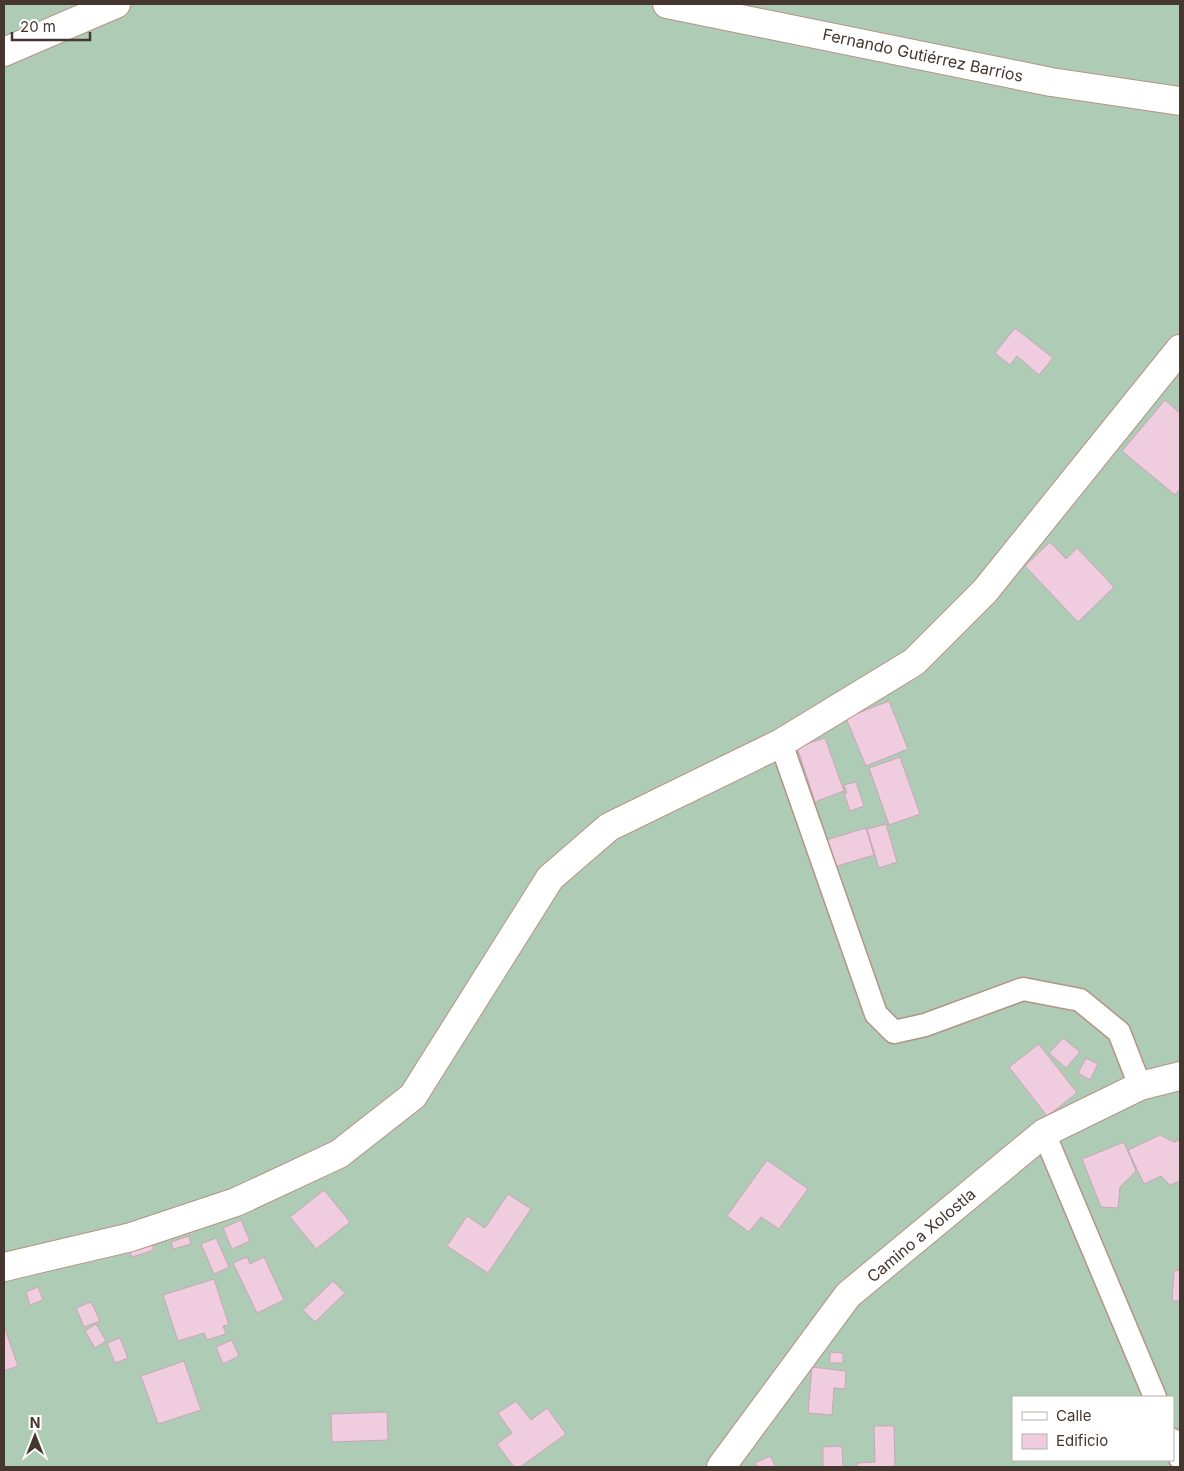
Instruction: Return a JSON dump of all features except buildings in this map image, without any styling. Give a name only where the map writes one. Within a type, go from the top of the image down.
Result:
[{"type":"street","points":[[4,52],[116,4]]},
{"type":"street","name":"Fernando Gutiérrez Barrios","points":[[667,4],[709,8],[1051,82],[1180,101]]},
{"type":"street","points":[[4,1267],[131,1237],[228,1205],[338,1154],[413,1096],[550,878],[609,827],[781,743],[914,662],[985,591],[1180,349]]},
{"type":"street","points":[[781,743],[876,1014],[894,1032],[924,1025],[1023,989],[1080,1000],[1119,1032],[1140,1086]]},
{"type":"street","name":"Camino a Xolostla","points":[[721,1467],[848,1295],[1044,1133],[1140,1086],[1180,1076]]},
{"type":"street","points":[[1044,1133],[1155,1396]]},
{"type":"street","points":[[1174,1443],[1180,1458]]},
{"type":"green space","points":[[4,4],[1180,4],[1180,1467],[4,1467]]}]
